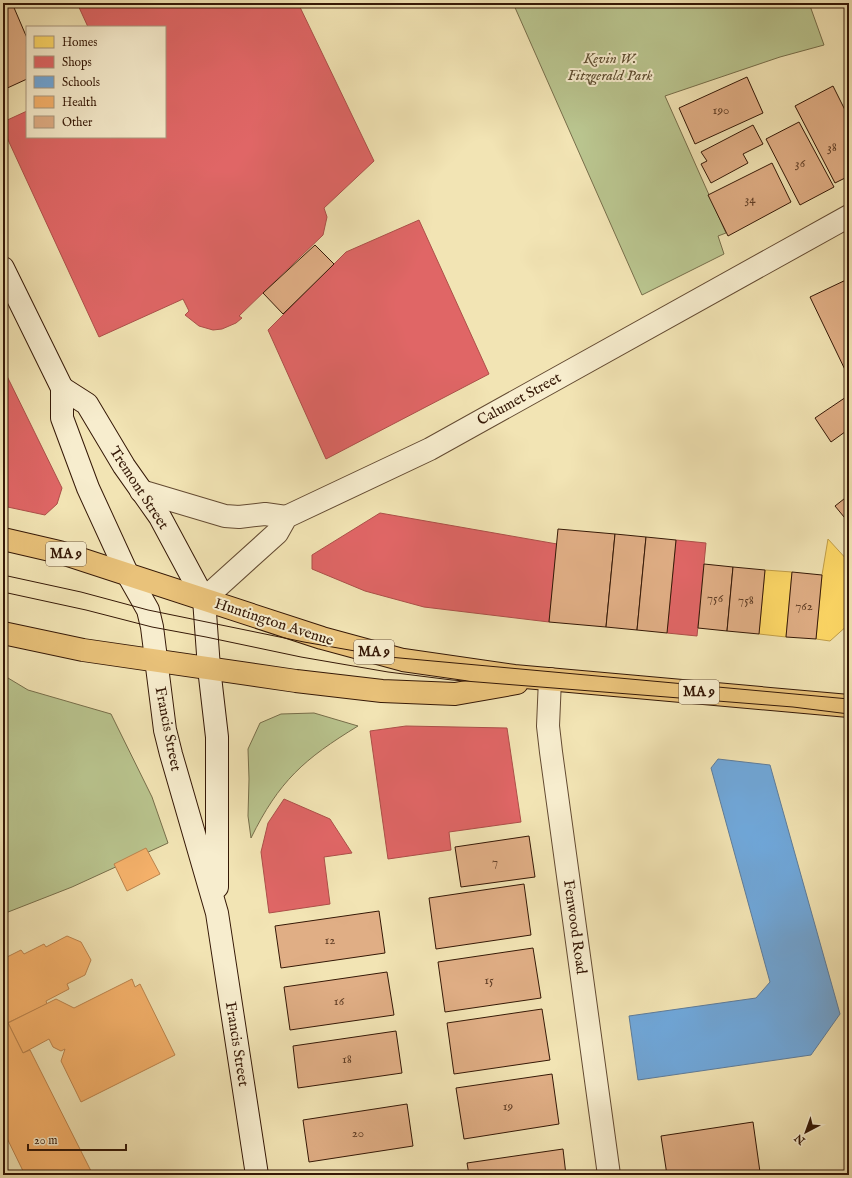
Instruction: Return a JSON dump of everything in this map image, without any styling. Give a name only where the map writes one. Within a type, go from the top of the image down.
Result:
[{"type":"main road","name":"Calumet Street","points":[[286,517],[430,449],[849,216]]},
{"type":"main road","points":[[3,268],[62,388],[62,418],[88,488],[127,573]]},
{"type":"main road","name":"Tremont Street","points":[[62,388],[87,404],[141,491],[160,517],[204,599]]},
{"type":"main road","points":[[141,491],[225,516],[239,517],[265,514],[286,517],[277,534],[204,599]]},
{"type":"main road","name":"Huntington Avenue","points":[[3,539],[59,552],[322,638],[403,660],[550,680],[849,706]]},
{"type":"main road","name":"Francis Street","points":[[127,573],[148,610],[152,627],[171,754],[217,913],[257,1175]]},
{"type":"main road","name":"Francis Street","points":[[204,599],[217,753],[217,913]]},
{"type":"main road","name":"Huntington Avenue","points":[[3,634],[83,650],[156,661],[296,681],[382,691],[455,694],[506,684],[550,680]]},
{"type":"main road","name":"Fenwood Road","points":[[550,680],[548,726],[551,752],[609,1175]]},
{"type":"green space","name":"Kevin W. Fitzgerald Park","points":[[513,3],[809,3],[824,45],[780,57],[665,96],[726,233],[718,236],[724,254],[642,295]]},
{"type":"green space","points":[[3,675],[28,690],[111,714],[152,797],[168,843],[72,887],[3,914]]},
{"type":"green space","points":[[314,713],[358,726],[322,749],[295,773],[272,801],[251,838],[248,816],[248,749],[260,723],[281,714]]},
{"type":"building: Homes","points":[[828,539],[849,562],[849,624],[830,641],[816,639],[822,575]]},
{"type":"building: Homes","points":[[765,570],[792,572],[786,637],[759,634]]},
{"type":"building: Shops","points":[[77,3],[298,3],[374,161],[324,208],[327,217],[323,235],[239,316],[242,318],[236,323],[222,329],[213,330],[199,326],[185,315],[189,311],[183,299],[99,337],[3,129],[3,122],[26,111],[26,138],[166,138],[166,26],[88,26]]},
{"type":"building: Shops","points":[[419,220],[489,374],[326,459],[268,330],[346,252]]},
{"type":"building: Shops","points":[[3,368],[62,488],[57,504],[45,515],[3,506]]},
{"type":"building: Shops","points":[[380,513],[557,544],[549,622],[424,607],[365,591],[312,569],[312,555]]},
{"type":"building: Shops","points":[[676,540],[706,543],[697,636],[667,633]]},
{"type":"building: Shops","points":[[406,726],[507,728],[521,822],[449,832],[451,850],[388,859],[370,731]]},
{"type":"building: Shops","points":[[284,799],[330,819],[352,853],[324,857],[330,904],[269,913],[261,852],[268,823]]},
{"type":"building: Schools","points":[[718,759],[770,765],[840,1014],[811,1055],[638,1080],[629,1016],[756,998],[770,982],[711,768]]},
{"type":"building: Health","points":[[146,848],[160,874],[127,891],[114,864]]},
{"type":"building: Health","points":[[67,936],[81,942],[91,960],[85,975],[67,984],[69,989],[46,1001],[47,1004],[3,1025],[3,959],[21,950],[24,954],[44,944],[46,947]]},
{"type":"building: Health","points":[[132,979],[135,987],[140,984],[175,1055],[81,1102],[61,1061],[65,1049],[61,1051],[53,1047],[49,1039],[23,1053],[8,1023],[56,999],[74,1008]]},
{"type":"building: Health","points":[[8,1023],[23,1053],[30,1050],[93,1175],[25,1175],[3,1130],[3,1025]]},
{"type":"building: Other","points":[[3,3],[12,3],[26,36],[26,79],[3,90]]},
{"type":"building: Other","points":[[747,77],[763,113],[695,144],[679,108]]},
{"type":"building: Other","points":[[833,86],[849,118],[849,176],[835,183],[795,106]]},
{"type":"building: Other","points":[[799,122],[834,187],[800,205],[766,139]]},
{"type":"building: Other","points":[[753,125],[763,144],[743,154],[748,163],[711,183],[701,164],[707,161],[701,152]]},
{"type":"building: Other","points":[[772,163],[791,202],[728,236],[708,195]]},
{"type":"building: Other","points":[[315,245],[334,264],[283,314],[263,293]]},
{"type":"building: Other","points":[[848,279],[849,282],[849,378],[810,297]]},
{"type":"building: Other","points":[[849,395],[849,429],[831,442],[815,418]]},
{"type":"building: Other","points":[[849,495],[849,523],[835,506]]},
{"type":"building: Other","points":[[558,529],[615,534],[606,627],[549,622]]},
{"type":"building: Other","points":[[615,534],[646,537],[637,630],[606,627]]},
{"type":"building: Other","points":[[646,537],[676,540],[667,633],[637,630]]},
{"type":"building: Other","points":[[704,564],[733,567],[727,631],[698,628]]},
{"type":"building: Other","points":[[733,567],[765,570],[759,634],[727,631]]},
{"type":"building: Other","points":[[792,572],[822,575],[816,639],[786,637]]},
{"type":"building: Other","points":[[529,836],[535,877],[461,887],[455,847]]},
{"type":"building: Other","points":[[524,884],[531,935],[436,949],[429,898]]},
{"type":"building: Other","points":[[379,911],[385,953],[281,968],[275,926]]},
{"type":"building: Other","points":[[533,948],[541,998],[445,1012],[438,962]]},
{"type":"building: Other","points":[[387,972],[394,1015],[290,1030],[284,987]]},
{"type":"building: Other","points":[[542,1009],[550,1060],[454,1074],[447,1023]]},
{"type":"building: Other","points":[[396,1031],[402,1073],[298,1088],[293,1046]]},
{"type":"building: Other","points":[[552,1074],[559,1124],[464,1139],[456,1088]]},
{"type":"building: Other","points":[[407,1104],[413,1146],[309,1162],[303,1120]]},
{"type":"building: Other","points":[[753,1122],[760,1172],[739,1175],[667,1175],[661,1136]]},
{"type":"building: Other","points":[[563,1149],[566,1175],[469,1175],[467,1163]]},
{"type":"tram line","points":[[3,575],[81,592],[148,610],[304,642],[389,657],[849,699]]},
{"type":"tram line","points":[[3,592],[86,610],[152,627],[301,657],[388,672],[452,680],[793,707],[849,714]]}]
